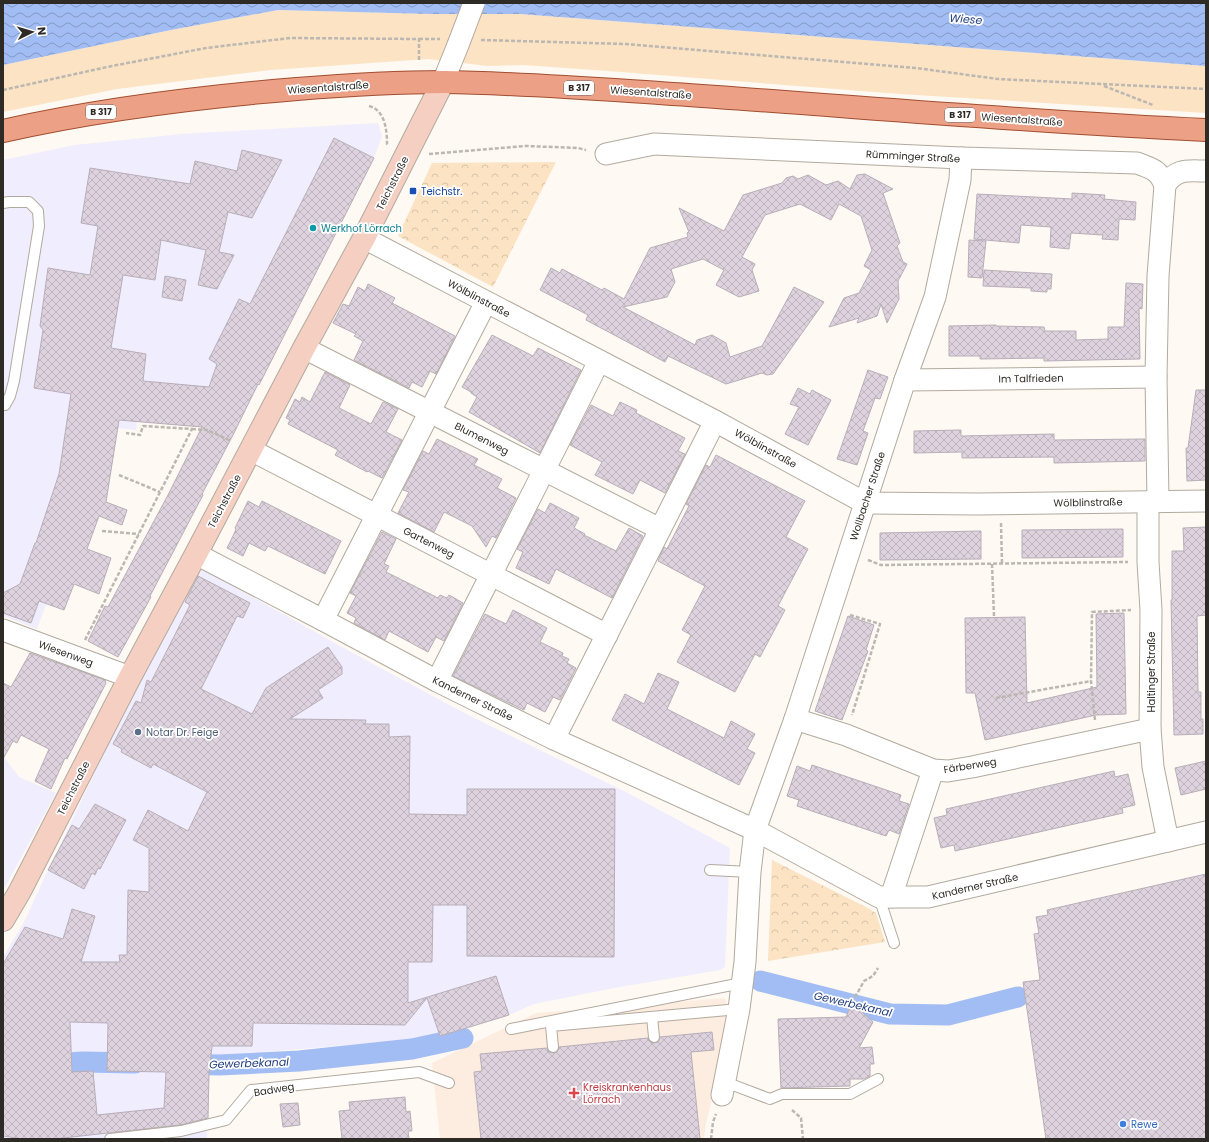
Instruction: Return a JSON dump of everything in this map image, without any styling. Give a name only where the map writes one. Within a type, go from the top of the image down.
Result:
[{"type":"main road","name":"Wiesentalstraße","points":[[3,131],[92,113],[199,99],[356,85],[420,82],[535,85],[1105,125],[1206,130]]},
{"type":"street","points":[[443,82],[474,3]]},
{"type":"street","name":"Teichstraße","points":[[3,920],[304,348],[364,238],[443,82]]},
{"type":"street","name":"Rümminger Straße","points":[[606,154],[654,144],[961,158],[1137,163],[1153,169],[1160,175],[1165,185]]},
{"type":"street","name":"Wollbacher Straße","points":[[755,830],[795,719],[905,380],[935,297],[960,180],[961,158]]},
{"type":"street","points":[[1165,185],[1171,178],[1185,170],[1206,171]]},
{"type":"street","name":"Haltinger Straße","points":[[1165,185],[1158,276],[1153,502],[1148,562],[1151,610],[1150,729],[1153,767],[1168,841]]},
{"type":"street","name":"Wölblinstraße","points":[[364,238],[715,420],[865,503],[1000,504],[1206,501]]},
{"type":"street","points":[[323,620],[486,302]]},
{"type":"street","name":"Blumenweg","points":[[304,348],[660,529]]},
{"type":"street","points":[[438,681],[599,361]]},
{"type":"street","name":"Im Talfrieden","points":[[905,380],[1156,377]]},
{"type":"street","points":[[554,738],[715,420]]},
{"type":"street","name":"Gartenweg","points":[[251,450],[607,634]]},
{"type":"street","name":"Kanderner Straße","points":[[196,554],[438,681],[554,738],[755,830],[885,897],[928,897],[1206,832]]},
{"type":"street","name":"Wiesenweg","points":[[3,630],[130,677]]},
{"type":"street","name":"Färberweg","points":[[795,719],[846,735],[933,770],[972,767],[1097,739],[1150,729]]},
{"type":"street","points":[[885,897],[933,770]]},
{"type":"street","points":[[724,1088],[745,962],[750,872],[755,830]]},
{"type":"lane","points":[[3,203],[29,202],[38,211],[39,226],[14,381],[10,396],[5,405],[3,405]]},
{"type":"lane","points":[[710,870],[750,872]]},
{"type":"lane","points":[[885,897],[894,943]]},
{"type":"lane","points":[[511,1029],[742,983]]},
{"type":"lane","points":[[553,1047],[551,1026],[738,1009]]},
{"type":"lane","points":[[652,1016],[654,1037]]},
{"type":"lane","name":"Badweg","points":[[110,1139],[181,1131],[226,1120],[251,1090],[419,1072],[449,1083]]},
{"type":"lane","points":[[724,1088],[770,1098],[782,1094],[850,1094],[878,1079]]},
{"type":"path","points":[[3,90],[107,67],[214,47],[290,38],[419,39],[625,44],[916,68],[998,79],[1206,89]]},
{"type":"path","points":[[419,39],[420,82]]},
{"type":"path","points":[[406,156],[526,146],[578,148],[606,154]]},
{"type":"path","points":[[126,433],[140,435],[143,426],[207,430],[251,450]]},
{"type":"path","points":[[76,657],[192,429]]},
{"type":"path","points":[[119,475],[160,492]]},
{"type":"path","points":[[1000,504],[1002,564]]},
{"type":"path","points":[[102,531],[139,534]]},
{"type":"path","points":[[848,553],[881,565],[1148,562]]},
{"type":"path","points":[[992,564],[994,616]]},
{"type":"path","points":[[830,608],[880,624],[846,735]]},
{"type":"path","points":[[1097,739],[1091,681],[1092,612],[1151,610]]},
{"type":"path","points":[[996,698],[1091,681]]},
{"type":"path","points":[[848,1007],[864,981],[873,976],[878,968]]},
{"type":"path","points":[[711,1139],[713,1122],[724,1088]]},
{"type":"path","points":[[770,1098],[796,1112],[801,1118],[803,1139]]},
{"type":"shaded area","points":[[378,123],[382,136],[374,158],[233,435],[197,416],[138,412],[136,430],[99,426],[91,482],[37,629],[3,616],[3,160],[75,145],[181,134]]},
{"type":"shaded area","points":[[199,567],[351,652],[470,716],[626,792],[730,848],[725,967],[720,970],[614,988],[534,1004],[509,1015],[429,1038],[210,1056],[207,1139],[3,1139],[3,957],[23,924],[135,689]]},
{"type":"shaded area","points":[[3,756],[19,777],[56,793],[3,891]]},
{"type":"shaded area","name":"Kreiskrankenhaus Lörrach","points":[[725,998],[732,1020],[706,1123],[704,1139],[440,1139],[432,1063],[536,1013]]},
{"type":"green space","points":[[278,10],[430,14],[520,14],[1206,66],[1206,113],[900,94],[523,65],[488,66],[428,59],[271,70],[117,89],[3,112],[3,65],[171,30]]},
{"type":"green space","points":[[556,162],[493,287],[398,236],[432,163]]},
{"type":"green space","points":[[772,860],[876,913],[885,942],[768,961]]},
{"type":"water","name":"Wiese","points":[[3,3],[1206,4],[1206,66],[520,14],[430,14],[278,10],[171,30],[3,65]]},
{"type":"building","points":[[334,138],[374,158],[150,596],[151,597],[118,657],[88,641],[105,606],[108,607],[168,495],[202,427],[119,420],[106,502],[127,510],[122,525],[99,516],[87,549],[111,558],[99,594],[74,584],[64,610],[39,601],[31,623],[3,613],[3,593],[20,584],[36,543],[59,474],[71,394],[34,388],[43,330],[40,326],[48,268],[90,275],[98,226],[81,223],[90,168],[190,184],[195,161],[237,171],[242,150],[282,160],[252,218],[228,212],[219,252],[234,255],[217,289],[198,285],[206,250],[161,240],[155,280],[123,275],[111,348],[146,354],[143,381],[209,387],[217,364],[209,359],[239,299],[250,304]]},
{"type":"building","points":[[865,174],[893,189],[883,193],[900,243],[897,246],[903,262],[907,264],[898,281],[899,299],[887,323],[881,304],[877,316],[857,323],[859,318],[829,327],[844,298],[859,293],[871,270],[864,266],[872,250],[861,216],[839,204],[831,220],[800,204],[765,215],[742,257],[755,264],[752,270],[759,291],[739,297],[716,285],[724,270],[703,259],[671,269],[675,282],[667,297],[623,307],[695,345],[697,340],[712,335],[726,343],[730,357],[762,346],[794,287],[824,302],[773,374],[767,375],[762,373],[726,384],[668,356],[665,362],[586,320],[588,315],[540,290],[551,268],[560,273],[562,269],[602,290],[604,288],[624,299],[650,248],[688,237],[687,233],[689,232],[679,208],[724,231],[743,195],[782,183],[786,178],[793,176],[798,179],[808,175],[826,185],[838,181],[850,189],[857,175]]},
{"type":"building","points":[[1072,193],[1105,195],[1104,199],[1136,202],[1135,220],[1119,219],[1118,240],[1102,239],[1103,235],[1071,233],[1069,249],[1050,247],[1051,227],[1021,225],[1019,243],[974,239],[977,194],[1072,199]]},
{"type":"building","points":[[969,240],[986,241],[982,278],[968,277]]},
{"type":"building","points":[[984,270],[1052,274],[1051,289],[1047,289],[1047,292],[1031,291],[1031,288],[983,286]]},
{"type":"building","points":[[165,276],[186,280],[182,301],[162,297]]},
{"type":"building","points":[[1126,283],[1143,284],[1142,309],[1139,308],[1140,359],[1044,361],[1044,358],[980,359],[980,356],[949,356],[949,326],[996,325],[1044,327],[1045,331],[1076,331],[1076,340],[1108,339],[1108,327],[1124,327]]},
{"type":"building","points":[[368,284],[395,298],[392,303],[455,336],[436,374],[430,371],[422,387],[412,382],[409,388],[354,360],[363,341],[354,336],[356,334],[333,323],[343,304],[349,306],[358,287],[365,291]]},
{"type":"building","points":[[492,335],[533,356],[538,348],[581,370],[540,453],[469,412],[477,397],[462,387]]},
{"type":"building","points":[[868,370],[888,377],[880,399],[875,398],[863,431],[868,433],[857,465],[837,459]]},
{"type":"building","points":[[325,372],[350,385],[339,408],[371,424],[383,402],[398,409],[386,432],[402,440],[382,478],[368,471],[367,472],[335,455],[338,450],[288,424],[290,420],[286,418],[295,399],[300,402],[302,397],[310,402]]},
{"type":"building","points":[[798,388],[810,394],[812,390],[831,400],[808,445],[785,434],[799,407],[790,404]]},
{"type":"building","points":[[1196,390],[1206,390],[1206,480],[1187,481],[1186,448],[1188,448]]},
{"type":"building","points":[[620,402],[637,410],[636,413],[685,438],[678,451],[685,454],[665,493],[640,480],[633,494],[595,475],[602,462],[570,445],[591,405],[613,416]]},
{"type":"building","points":[[961,430],[961,436],[1054,434],[1054,440],[1145,439],[1145,461],[1054,463],[1054,457],[962,458],[962,452],[914,453],[914,431]]},
{"type":"building","points":[[437,439],[478,459],[474,465],[502,479],[497,488],[516,498],[496,538],[492,536],[486,547],[472,526],[444,512],[434,532],[398,513],[409,492],[403,490],[423,451],[429,454]]},
{"type":"building","points":[[716,455],[805,501],[786,537],[808,549],[778,606],[785,610],[760,657],[755,654],[735,692],[677,662],[691,635],[682,630],[705,586],[658,561],[664,547],[667,549],[689,506],[686,504],[706,465],[710,467]]},
{"type":"building","points":[[248,501],[259,507],[262,501],[341,541],[325,574],[268,546],[265,551],[249,543],[243,556],[227,548]]},
{"type":"building","points":[[550,503],[579,518],[574,528],[585,534],[584,535],[616,551],[629,528],[643,536],[612,598],[556,569],[549,584],[516,568],[523,552],[517,549],[538,509],[545,513]]},
{"type":"building","points":[[1206,527],[1206,615],[1197,616],[1198,692],[1201,692],[1201,719],[1203,719],[1203,734],[1174,735],[1171,600],[1172,551],[1184,551],[1183,528]]},
{"type":"building","points":[[1123,529],[1123,557],[1022,558],[1022,530]]},
{"type":"building","points":[[981,531],[981,559],[880,560],[880,533]]},
{"type":"building","points":[[382,532],[396,539],[384,564],[389,566],[386,572],[438,598],[440,595],[447,598],[449,595],[463,603],[444,641],[436,637],[428,652],[389,631],[385,640],[354,623],[356,618],[347,613],[356,596],[350,593]]},
{"type":"building","points":[[198,576],[250,603],[243,618],[237,616],[201,689],[252,714],[266,688],[328,647],[342,667],[342,674],[318,690],[323,698],[290,719],[366,720],[365,724],[389,724],[389,737],[410,736],[409,814],[467,815],[467,789],[615,789],[614,957],[467,956],[467,905],[433,905],[432,962],[408,962],[408,1003],[496,976],[509,1015],[440,1036],[427,998],[405,1025],[253,1023],[252,1046],[212,1046],[209,1074],[208,1118],[180,1125],[54,1139],[23,1139],[3,1136],[3,964],[25,927],[63,939],[72,909],[95,916],[81,962],[120,962],[119,955],[127,955],[128,890],[149,892],[149,848],[133,840],[148,810],[188,831],[207,792],[153,764],[151,768],[121,752],[122,749],[113,744],[136,701],[141,703],[147,680],[151,682],[190,605],[185,602]],"holes":[[[70,1022],[108,1023],[107,1071],[166,1072],[164,1108],[97,1115],[93,1071],[72,1072]]]},
{"type":"building","points":[[513,610],[547,628],[540,642],[563,653],[562,656],[569,659],[567,663],[576,668],[560,700],[553,697],[545,712],[527,703],[524,710],[453,676],[485,614],[506,624]]},
{"type":"building","points":[[1124,613],[1126,714],[1096,715],[985,740],[975,693],[966,693],[965,618],[1025,617],[1027,703],[1097,687],[1096,614]]},
{"type":"building","points":[[848,616],[874,625],[866,650],[868,651],[842,720],[815,711]]},
{"type":"building","points":[[30,653],[105,680],[106,683],[67,759],[65,758],[51,789],[35,781],[49,749],[21,735],[17,743],[13,741],[3,759],[3,683],[11,687]]},
{"type":"building","points":[[658,673],[679,682],[667,709],[724,738],[731,721],[755,734],[747,749],[755,753],[739,785],[612,720],[625,694],[644,704]]},
{"type":"building","points":[[1206,761],[1206,789],[1181,795],[1175,768]]},
{"type":"building","points":[[812,765],[901,795],[899,801],[909,804],[899,834],[889,830],[886,836],[797,806],[799,800],[787,796],[797,766],[810,771]]},
{"type":"building","points":[[1114,771],[1115,777],[1128,774],[1135,805],[1122,808],[1123,813],[955,851],[954,845],[941,848],[934,818],[947,815],[946,809]]},
{"type":"building","points":[[95,804],[126,820],[100,869],[98,868],[95,875],[92,873],[84,889],[48,870],[72,825],[79,829]]},
{"type":"building","points":[[1206,874],[1206,1139],[1046,1139],[1023,982],[1040,980],[1034,934],[1039,933],[1036,917],[1048,915],[1047,910]]},
{"type":"building","points":[[852,1003],[873,1022],[859,1048],[872,1047],[874,1064],[870,1064],[870,1076],[864,1079],[850,1079],[850,1086],[781,1088],[778,1019],[846,1017]]},
{"type":"building","name":"Kreiskrankenhaus Lörrach","points":[[712,1032],[714,1050],[691,1052],[700,1139],[481,1139],[474,1072],[482,1071],[480,1054],[547,1048],[548,1051],[553,1053],[557,1052],[559,1047],[648,1038],[651,1043],[654,1043],[658,1042],[660,1037]]},
{"type":"building","points":[[405,1097],[406,1112],[410,1111],[412,1131],[408,1131],[409,1139],[342,1139],[339,1111],[350,1110],[349,1102]]},
{"type":"building","points":[[298,1103],[300,1125],[283,1127],[280,1104]]},
{"type":"waterway","name":"Gewerbekanal","points":[[760,981],[890,1014],[948,1015],[1018,997]]},
{"type":"waterway","name":"Gewerbekanal","points":[[182,1064],[219,1065],[299,1061],[412,1049],[463,1038]]},
{"type":"waterway","name":"Gewerbekanal","points":[[44,1065],[82,1062],[135,1063]]},
{"type":"place","name":"Teichstr.","points":[[413,191]]},
{"type":"place","name":"Werkhof Lörrach","points":[[313,228]]},
{"type":"place","name":"Notar Dr. Feige","points":[[138,732]]},
{"type":"place","name":"Kreiskrankenhaus Lörrach","points":[[574,1093]]},
{"type":"place","name":"Rewe","points":[[1123,1124]]}]
